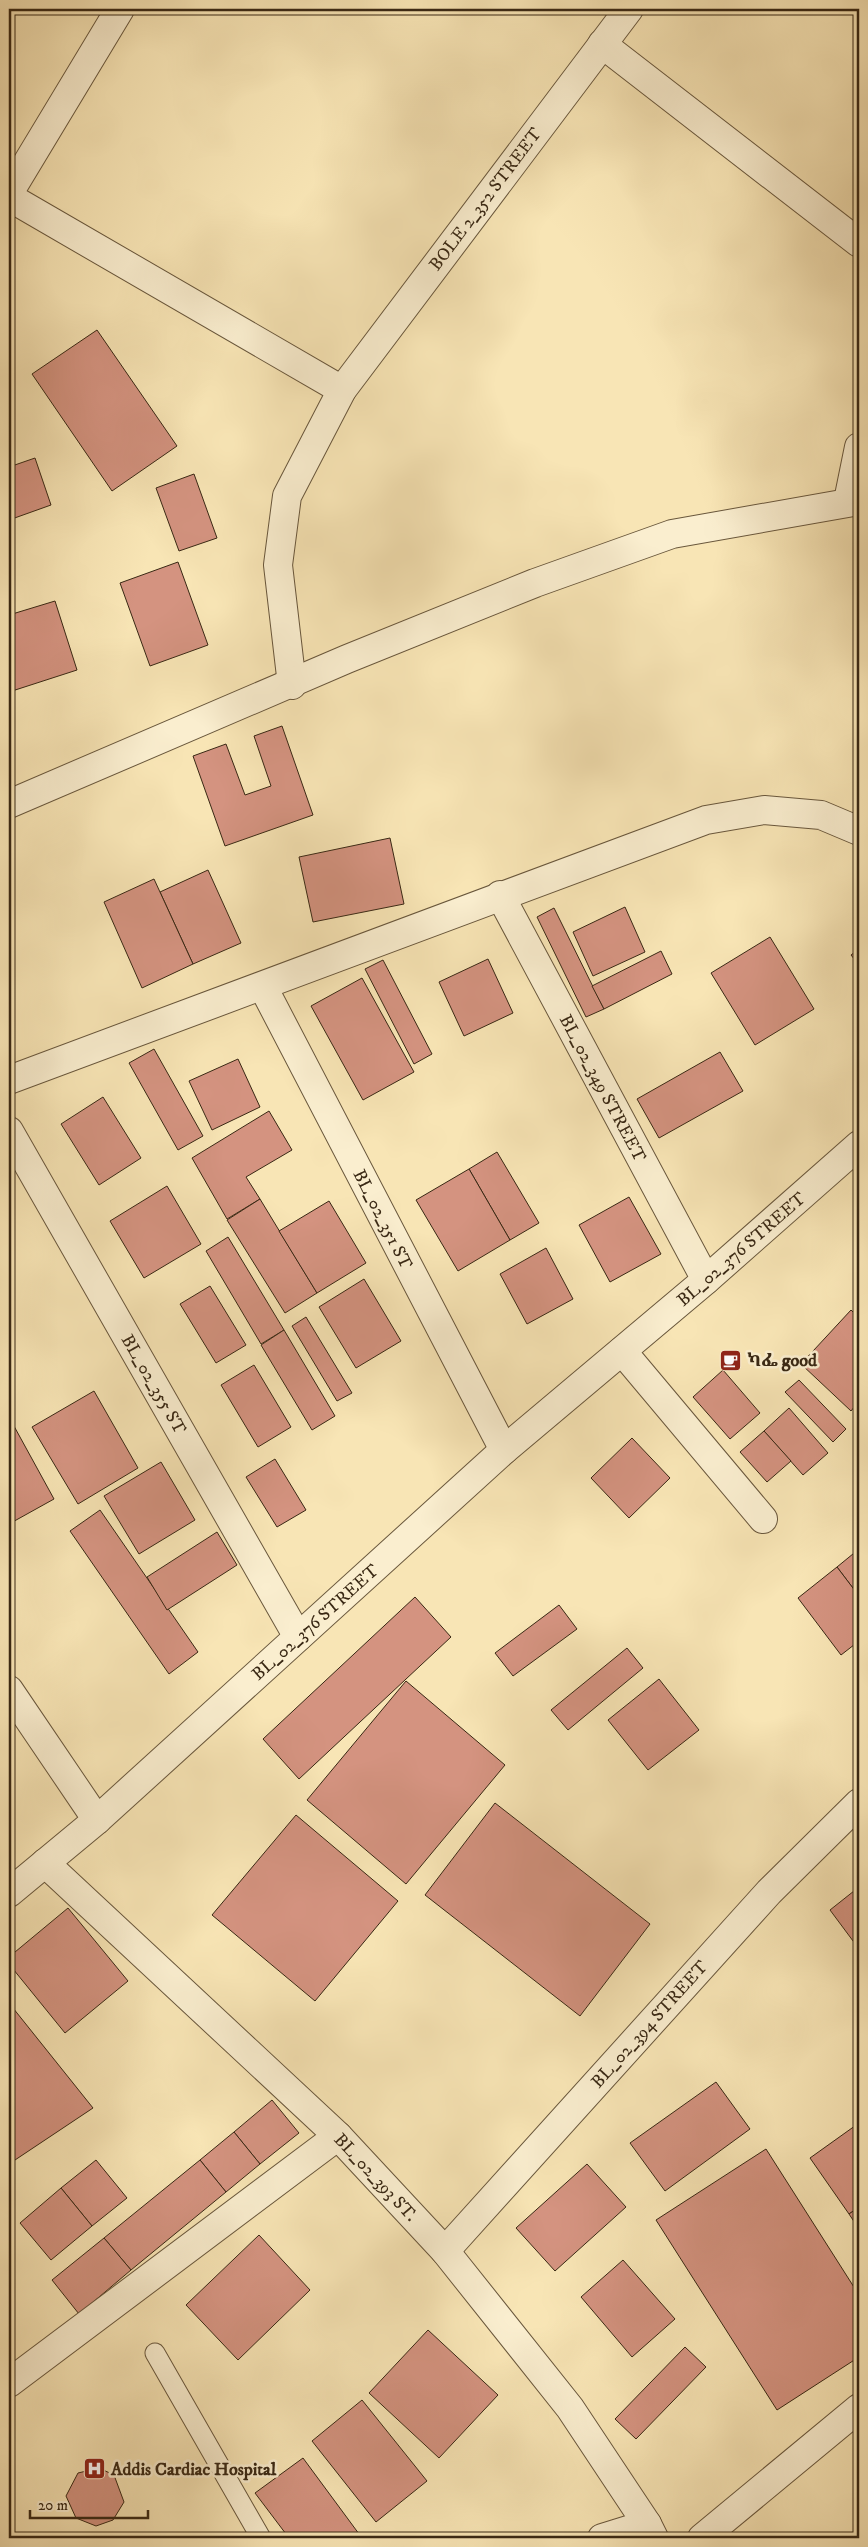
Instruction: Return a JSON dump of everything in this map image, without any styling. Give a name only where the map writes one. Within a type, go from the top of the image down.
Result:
[{"type":"street","points":[[9,193],[120,9]]},
{"type":"street","name":"BOLE 2_352 STREET","points":[[292,684],[278,565],[287,496],[342,390],[629,9]]},
{"type":"street","points":[[602,44],[859,243]]},
{"type":"street","points":[[9,198],[342,390]]},
{"type":"street","points":[[9,804],[356,656],[535,583],[672,534],[854,501],[859,447]]},
{"type":"street","points":[[9,1080],[263,987],[500,895],[706,820],[764,810],[821,815],[859,831]]},
{"type":"street","name":"BL_02_349 STREET","points":[[500,895],[706,1280]]},
{"type":"street","name":"BL_02_351 ST","points":[[263,987],[504,1450]]},
{"type":"street","name":"BL_02_355 ST","points":[[9,1131],[298,1637]]},
{"type":"street","name":"BL_02_376 STREET","points":[[9,1893],[97,1820],[504,1450],[706,1280],[859,1145]]},
{"type":"street","points":[[622,1351],[763,1519]]},
{"type":"street","points":[[9,1690],[97,1820]]},
{"type":"street","name":"BL_02_394 STREET","points":[[446,2251],[763,1899],[859,1803]]},
{"type":"street","name":"BL_02_393 ST.","points":[[45,1863],[338,2136],[446,2251],[570,2408],[651,2531]]},
{"type":"street","points":[[9,2383],[338,2136]]},
{"type":"street","points":[[702,2538],[859,2408]]},
{"type":"street","points":[[602,2538],[651,2531]]},
{"type":"lane","points":[[155,2352],[261,2538]]},
{"type":"building","points":[[97,330],[177,446],[112,491],[32,374]]},
{"type":"building","points":[[35,458],[51,505],[9,520],[9,467]]},
{"type":"building","points":[[194,474],[217,538],[179,551],[156,488]]},
{"type":"building","points":[[178,562],[208,645],[150,666],[120,583]]},
{"type":"building","points":[[55,601],[77,670],[9,692],[9,615]]},
{"type":"building","points":[[282,726],[313,815],[225,846],[193,756],[226,744],[245,795],[271,786],[254,736]]},
{"type":"building","points":[[390,838],[404,904],[313,922],[299,857]]},
{"type":"building","points":[[208,870],[241,943],[193,964],[160,892]]},
{"type":"building","points":[[154,879],[193,964],[142,988],[104,902]]},
{"type":"building","points":[[625,907],[645,952],[593,976],[573,932]]},
{"type":"building","points":[[554,908],[604,1009],[586,1017],[537,917]]},
{"type":"building","points":[[770,937],[814,1009],[755,1045],[711,973]]},
{"type":"building","points":[[859,949],[859,965],[851,955]]},
{"type":"building","points":[[661,951],[672,974],[604,1009],[592,986]]},
{"type":"building","points":[[488,959],[513,1013],[464,1036],[439,982]]},
{"type":"building","points":[[383,960],[432,1054],[414,1064],[365,969]]},
{"type":"building","points":[[362,978],[414,1072],[363,1100],[311,1006]]},
{"type":"building","points":[[154,1049],[203,1136],[178,1150],[129,1063]]},
{"type":"building","points":[[720,1052],[743,1091],[659,1138],[637,1099]]},
{"type":"building","points":[[238,1059],[260,1107],[212,1130],[189,1081]]},
{"type":"building","points":[[103,1097],[141,1158],[99,1185],[61,1124]]},
{"type":"building","points":[[269,1111],[292,1150],[246,1177],[260,1199],[227,1219],[192,1158]]},
{"type":"building","points":[[497,1152],[539,1223],[510,1240],[469,1169]]},
{"type":"building","points":[[469,1169],[510,1240],[458,1271],[416,1200]]},
{"type":"building","points":[[167,1186],[201,1244],[144,1278],[110,1221]]},
{"type":"building","points":[[629,1197],[661,1254],[610,1282],[579,1225]]},
{"type":"building","points":[[260,1199],[317,1293],[285,1313],[227,1220]]},
{"type":"building","points":[[329,1201],[366,1263],[317,1293],[279,1231]]},
{"type":"building","points":[[228,1237],[284,1330],[261,1344],[206,1251]]},
{"type":"building","points":[[546,1248],[573,1299],[527,1324],[500,1274]]},
{"type":"building","points":[[364,1279],[401,1341],[356,1368],[319,1307]]},
{"type":"building","points":[[210,1286],[246,1345],[216,1363],[180,1304]]},
{"type":"building","points":[[851,1310],[859,1318],[859,1401],[851,1411],[801,1364]]},
{"type":"building","points":[[306,1317],[352,1393],[337,1401],[292,1326]]},
{"type":"building","points":[[284,1330],[335,1416],[312,1430],[261,1345]]},
{"type":"building","points":[[254,1365],[291,1427],[258,1447],[221,1385]]},
{"type":"building","points":[[723,1370],[760,1413],[730,1439],[693,1397]]},
{"type":"building","points":[[799,1380],[846,1429],[833,1442],[785,1392]]},
{"type":"building","points":[[94,1391],[138,1468],[78,1504],[32,1427]]},
{"type":"building","points":[[789,1408],[828,1453],[803,1475],[764,1431]]},
{"type":"building","points":[[9,1417],[54,1499],[9,1524]]},
{"type":"building","points":[[764,1431],[791,1461],[767,1482],[740,1452]]},
{"type":"building","points":[[632,1438],[670,1478],[629,1518],[591,1478]]},
{"type":"building","points":[[275,1459],[306,1510],[277,1527],[246,1477]]},
{"type":"building","points":[[161,1462],[195,1520],[139,1554],[104,1496]]},
{"type":"building","points":[[100,1510],[198,1652],[169,1674],[70,1531]]},
{"type":"building","points":[[217,1532],[237,1565],[167,1610],[147,1577]]},
{"type":"building","points":[[859,1549],[859,1596],[837,1567]]},
{"type":"building","points":[[837,1567],[859,1596],[859,1641],[841,1655],[798,1598]]},
{"type":"building","points":[[415,1597],[451,1637],[299,1779],[263,1739]]},
{"type":"building","points":[[559,1605],[577,1629],[513,1676],[495,1653]]},
{"type":"building","points":[[627,1648],[643,1668],[568,1730],[551,1710]]},
{"type":"building","points":[[659,1679],[699,1730],[648,1770],[608,1720]]},
{"type":"building","points":[[406,1681],[505,1765],[406,1884],[307,1800]]},
{"type":"building","points":[[495,1803],[650,1924],[580,2016],[425,1895]]},
{"type":"building","points":[[296,1815],[398,1901],[315,2001],[212,1915]]},
{"type":"building","points":[[859,1887],[859,1949],[830,1910]]},
{"type":"building","points":[[68,1908],[128,1981],[65,2033],[9,1964],[9,1957]]},
{"type":"building","points":[[9,2003],[93,2108],[9,2164]]},
{"type":"building","points":[[716,2082],[750,2129],[665,2191],[630,2143]]},
{"type":"building","points":[[272,2100],[299,2133],[260,2164],[234,2132]]},
{"type":"building","points":[[859,2123],[859,2207],[849,2214],[810,2158]]},
{"type":"building","points":[[234,2132],[260,2164],[226,2192],[200,2160]]},
{"type":"building","points":[[766,2149],[859,2295],[859,2357],[777,2410],[656,2220]]},
{"type":"building","points":[[96,2160],[127,2198],[92,2226],[61,2188]]},
{"type":"building","points":[[200,2160],[226,2192],[131,2270],[104,2238]]},
{"type":"building","points":[[587,2164],[626,2207],[555,2271],[516,2228]]},
{"type":"building","points":[[61,2188],[92,2226],[51,2260],[20,2223]]},
{"type":"building","points":[[859,2207],[859,2229],[849,2214]]},
{"type":"building","points":[[259,2235],[310,2290],[238,2360],[186,2305]]},
{"type":"building","points":[[104,2238],[131,2270],[79,2314],[52,2280]]},
{"type":"building","points":[[623,2260],[675,2319],[632,2357],[581,2297]]},
{"type":"building","points":[[428,2330],[498,2395],[439,2458],[369,2393]]},
{"type":"building","points":[[685,2347],[706,2367],[636,2439],[615,2419]]},
{"type":"building","points":[[362,2400],[427,2481],[376,2522],[312,2441]]},
{"type":"building","points":[[303,2458],[362,2538],[289,2538],[255,2493]]},
{"type":"building","points":[[99,2468],[114,2475],[124,2502],[113,2520],[96,2526],[76,2518],[66,2496],[78,2473]]},
{"type":"place","name":"ካፌ good","points":[[731,1360]]},
{"type":"place","name":"Addis Cardiac Hospital","points":[[95,2469]]}]
